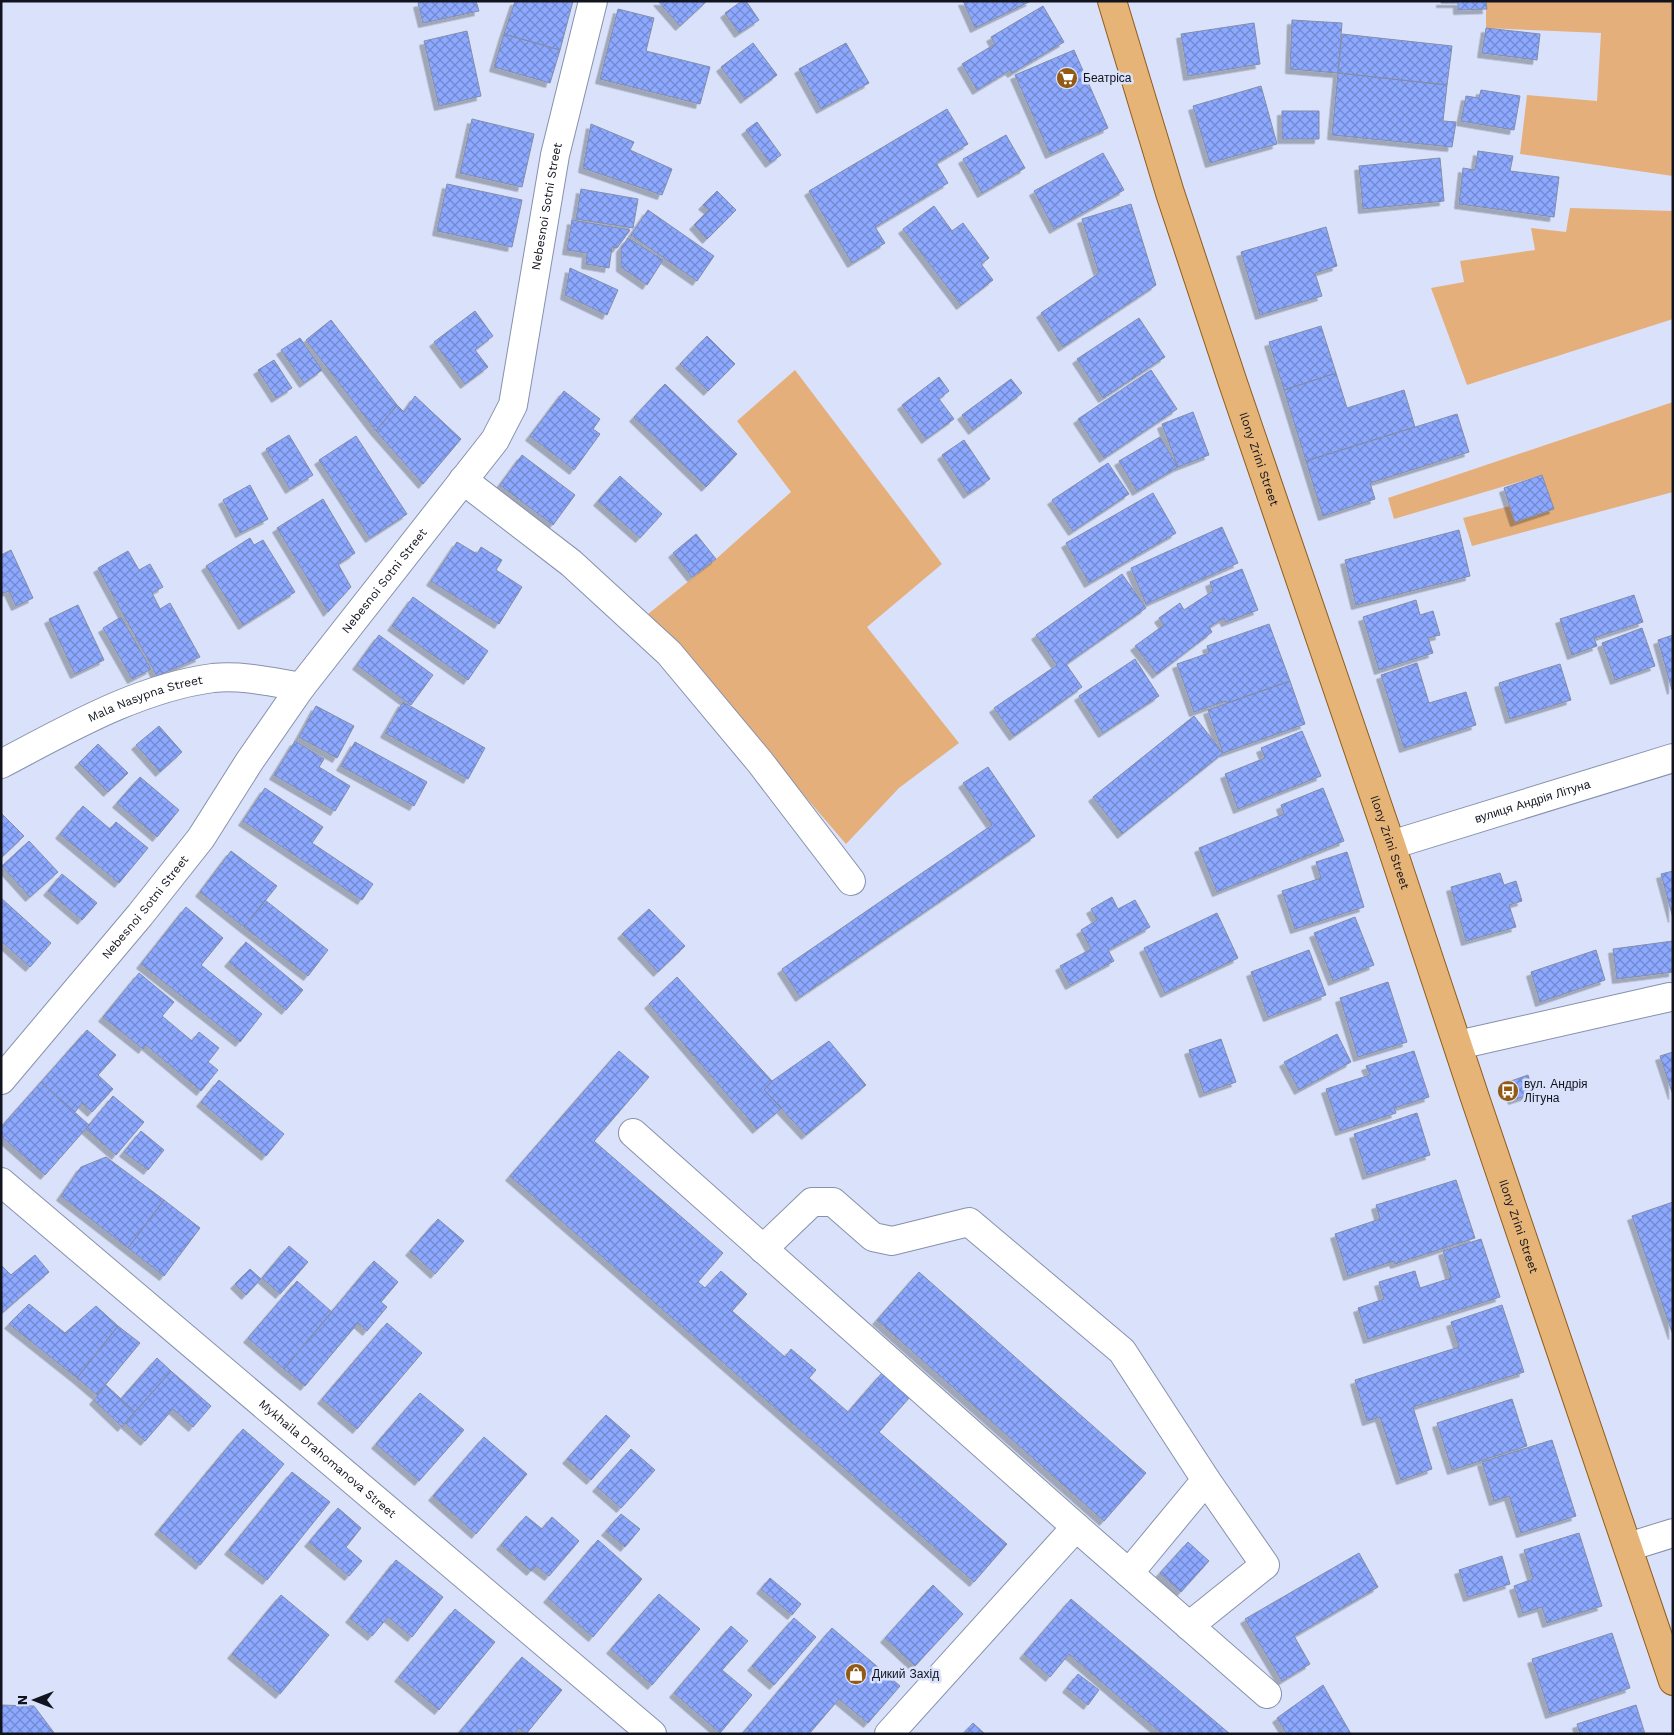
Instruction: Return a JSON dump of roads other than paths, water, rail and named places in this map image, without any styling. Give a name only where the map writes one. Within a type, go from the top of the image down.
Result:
[{"type":"main road","name":"Ilony Zrini Street","points":[[1112,1],[1170,193],[1673,1681]]},
{"type":"street","name":"Nebesnoi Sotni Street","points":[[1,1080],[140,915],[201,838],[249,762],[301,687],[495,440],[513,405],[555,155],[593,1]]},
{"type":"street","points":[[463,480],[571,563],[669,653],[760,762],[851,881]]},
{"type":"street","name":"Mala Nasypna Street","points":[[1,764],[115,706],[174,686],[214,678],[254,678],[301,687]]},
{"type":"street","name":"вулиця Андрія Літуна","points":[[1391,845],[1673,758]]},
{"type":"street","points":[[1458,1045],[1670,997]]},
{"type":"street","points":[[633,1133],[1076,1527],[1267,1694]]},
{"type":"street","name":"Mykhaila Drahomanova Street","points":[[1,1182],[652,1734]]},
{"type":"street","points":[[763,1249],[812,1202],[833,1202],[873,1237],[892,1241],[969,1222],[1122,1351],[1206,1480],[1265,1565],[1189,1626]]},
{"type":"street","points":[[1128,1573],[1206,1480]]},
{"type":"street","points":[[889,1734],[1076,1527]]},
{"type":"street","points":[[1628,1547],[1673,1533]]},
{"type":"place","name":"Беатріса","points":[[1067,78]]},
{"type":"place","name":"вул. Андрія Літуна","points":[[1508,1091]]},
{"type":"place","name":"Дикий Захід","points":[[856,1674]]}]
